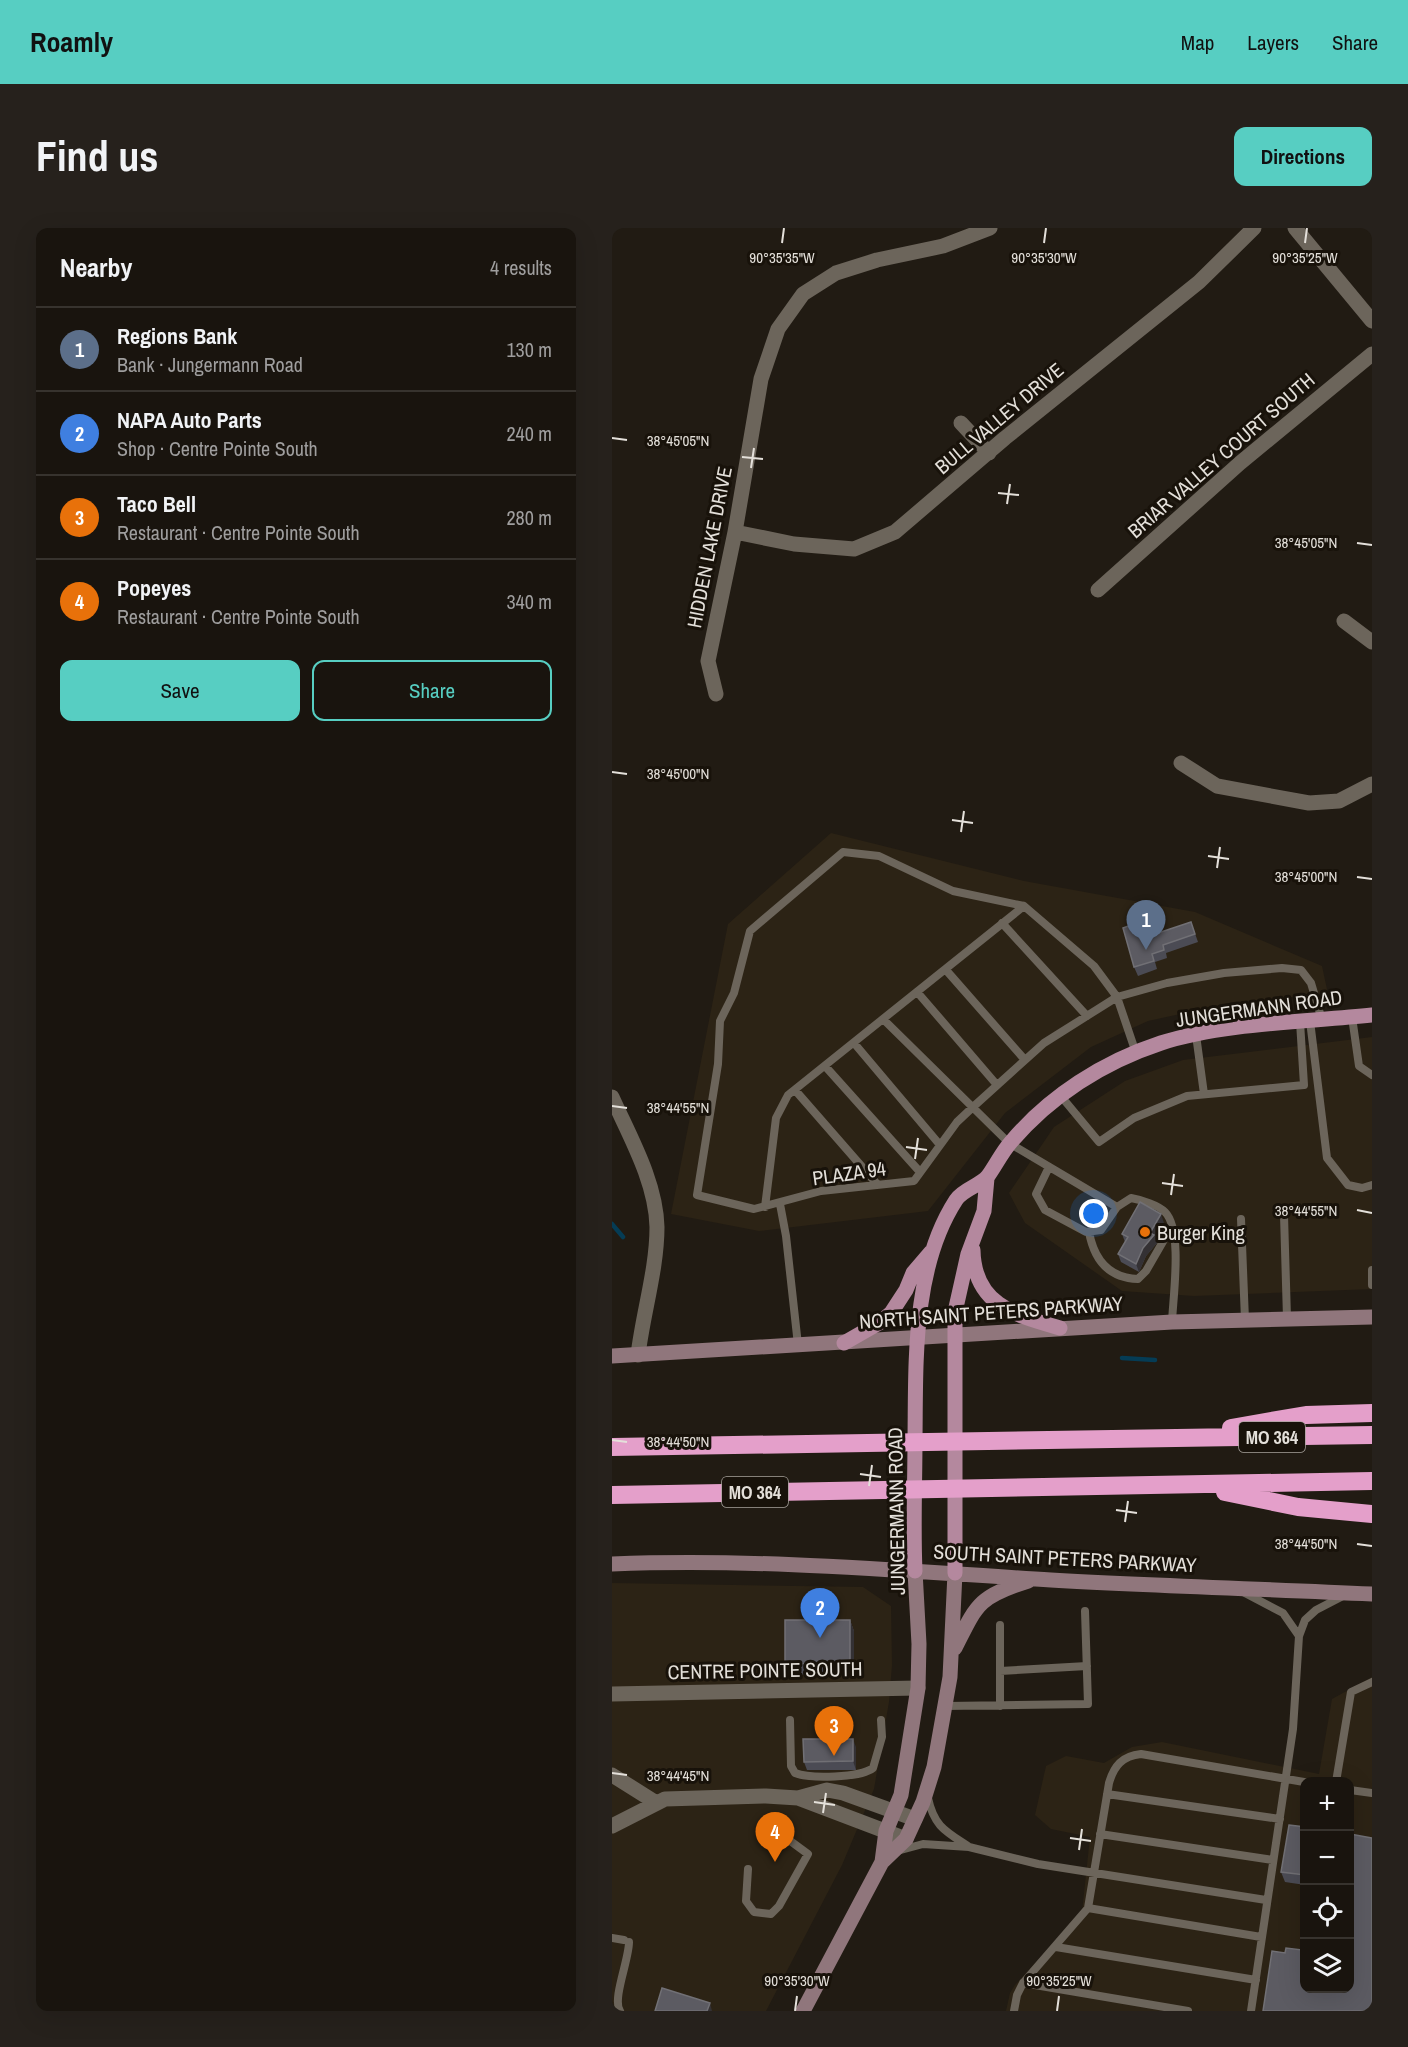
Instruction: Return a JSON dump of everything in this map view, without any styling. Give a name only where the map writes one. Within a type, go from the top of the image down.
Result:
[{"type":"highway","points":[[1173,1438],[1306,1415],[1372,1413]]},
{"type":"highway","name":"MO 364","points":[[612,1447],[1372,1435]]},
{"type":"highway","name":"MO 364","points":[[612,1495],[1372,1481]]},
{"type":"highway","points":[[1194,1485],[1298,1507],[1372,1514]]},
{"type":"main road","name":"JUNGERMANN ROAD","points":[[887,1857],[886,1831],[894,1811],[909,1753],[918,1688],[920,1644],[915,1571],[919,1314],[935,1247],[957,1198],[987,1178],[1009,1143],[1036,1115],[1060,1095],[1093,1074],[1136,1053],[1161,1043],[1196,1035],[1372,1015]]},
{"type":"main road","name":"JUNGERMANN ROAD","points":[[803,2011],[887,1857],[906,1839],[927,1791],[946,1706],[952,1654],[956,1573],[955,1336],[960,1282],[984,1211],[987,1178]]},
{"type":"main road","points":[[973,1238],[974,1263],[986,1293],[1012,1312],[1059,1329]]},
{"type":"main road","points":[[844,1343],[879,1323],[891,1313],[906,1290],[913,1273],[935,1247]]},
{"type":"main road","name":"NORTH SAINT PETERS PARKWAY","points":[[612,1356],[1172,1322],[1372,1317]]},
{"type":"main road","name":"SOUTH SAINT PETERS PARKWAY","points":[[612,1563],[722,1562],[1372,1594]]},
{"type":"main road","points":[[952,1654],[980,1602],[995,1593],[1036,1579]]},
{"type":"street","name":"HIDDEN LAKE DRIVE","points":[[716,694],[708,661],[735,532],[761,379],[778,329],[803,294],[836,273],[943,246],[990,228]]},
{"type":"street","name":"BULL VALLEY DRIVE","points":[[735,532],[794,544],[854,549],[895,532],[1198,282],[1254,228]]},
{"type":"street","points":[[1295,228],[1372,321]]},
{"type":"street","name":"BRIAR VALLEY COURT SOUTH","points":[[1098,590],[1240,463],[1372,354]]},
{"type":"street","points":[[961,423],[989,453]]},
{"type":"street","points":[[1344,621],[1372,642]]},
{"type":"street","points":[[1181,763],[1217,786],[1309,803],[1339,801],[1371,786]]},
{"type":"street","points":[[612,1097],[641,1162],[652,1196],[657,1227],[638,1355]]},
{"type":"street","name":"CENTRE POINTE SOUTH","points":[[612,1694],[918,1688]]},
{"type":"street","points":[[612,1775],[655,1802]]},
{"type":"street","points":[[612,1826],[655,1802],[681,1797],[798,1798],[827,1790],[915,1819]]},
{"type":"street","points":[[798,1798],[906,1839]]},
{"type":"lane","name":"PLAZA 94","points":[[920,1172],[914,1181],[821,1191],[780,1204],[754,1209],[696,1195],[718,1065],[720,1020],[734,993],[750,931],[843,852],[879,856],[953,891],[1024,906]]},
{"type":"lane","points":[[765,1207],[776,1118],[788,1095],[1024,906],[1094,966],[1117,997],[1136,1053]]},
{"type":"lane","points":[[1002,923],[1087,1016]]},
{"type":"lane","points":[[825,1066],[920,1172],[973,1107],[1044,1043],[1117,997],[1167,983],[1224,973],[1282,968],[1301,969],[1311,982],[1304,1085],[1187,1096],[1118,1127],[1099,1142],[1060,1095]]},
{"type":"lane","points":[[946,970],[1025,1060]]},
{"type":"lane","points":[[918,993],[997,1085]]},
{"type":"lane","points":[[1352,1017],[1359,1066],[1372,1075]]},
{"type":"lane","points":[[884,1020],[1009,1143],[1117,1207]]},
{"type":"lane","points":[[1310,1021],[1327,1158],[1348,1185],[1362,1188],[1372,1185]]},
{"type":"lane","points":[[1196,1035],[1204,1094]]},
{"type":"lane","points":[[854,1043],[940,1145]]},
{"type":"lane","points":[[795,1090],[877,1184]]},
{"type":"lane","points":[[1049,1167],[1036,1194],[1045,1210],[1089,1232],[1101,1230],[1117,1207],[1131,1198],[1165,1211],[1172,1225],[1175,1243],[1172,1322]]},
{"type":"lane","points":[[780,1204],[786,1236],[798,1346]]},
{"type":"lane","points":[[1284,1215],[1287,1318]]},
{"type":"lane","points":[[1241,1219],[1245,1320]]},
{"type":"lane","points":[[1089,1232],[1092,1250],[1099,1262],[1118,1275],[1138,1279],[1146,1271],[1172,1225]]},
{"type":"lane","points":[[1372,1270],[1372,1285]]},
{"type":"lane","points":[[1234,1588],[1283,1613],[1299,1636]]},
{"type":"lane","points":[[1251,2011],[1266,1900],[1287,1779],[1298,1692],[1299,1636],[1305,1620],[1316,1610],[1350,1593]]},
{"type":"lane","points":[[946,1706],[1088,1704],[1085,1611]]},
{"type":"lane","points":[[1000,1626],[1000,1706]]},
{"type":"lane","points":[[1000,1671],[1087,1666]]},
{"type":"lane","points":[[1337,1777],[1351,1692],[1372,1682]]},
{"type":"lane","points":[[790,1720],[791,1766],[795,1773],[811,1775],[860,1775],[873,1768],[882,1737],[881,1720]]},
{"type":"lane","points":[[1014,2011],[1017,1995],[1023,1983],[1088,1908],[1112,1773],[1124,1758],[1141,1754],[1300,1781]]},
{"type":"lane","points":[[927,1791],[932,1816],[942,1828],[969,1847]]},
{"type":"lane","points":[[1354,1791],[1372,1793]]},
{"type":"lane","points":[[1107,1794],[1280,1819]]},
{"type":"lane","points":[[748,1869],[746,1901],[754,1912],[771,1914],[779,1906],[808,1854],[774,1829]]},
{"type":"lane","points":[[1100,1834],[1273,1860]]},
{"type":"lane","points":[[887,1857],[923,1844],[969,1847],[1002,1856],[1266,1900]]},
{"type":"lane","points":[[1088,1908],[1262,1937]]},
{"type":"lane","points":[[612,1938],[626,1941],[626,1966],[618,1994],[617,2007],[620,2011]]},
{"type":"lane","points":[[1056,1947],[1256,1980]]},
{"type":"lane","points":[[1023,1983],[1188,2011]]},
{"type":"shaded area","points":[[831,833],[1024,881],[1195,912],[1322,966],[1328,994],[1235,1002],[1148,1021],[1091,1047],[1005,1113],[928,1211],[759,1231],[671,1214],[728,924]]},
{"type":"shaded area","points":[[1372,1037],[1372,1289],[1194,1296],[1122,1291],[1025,1223],[1009,1193],[1054,1127],[1125,1081],[1183,1060]]},
{"type":"shaded area","points":[[612,1583],[863,1587],[891,1606],[892,1665],[889,1702],[874,1789],[842,1865],[766,2011],[612,2011]]},
{"type":"shaded area","points":[[1372,1677],[1372,2011],[1006,2011],[1010,1993],[1015,1985],[1082,1912],[1090,1837],[1051,1829],[1035,1815],[1046,1766],[1066,1756],[1104,1763],[1132,1747],[1162,1742],[1319,1774],[1332,1699]]},
{"type":"building","points":[[1153,917],[1158,933],[1191,922],[1195,934],[1163,945],[1164,950],[1152,954],[1154,961],[1134,967],[1123,928]]},
{"type":"building","name":"Burger King","points":[[1140,1202],[1161,1214],[1150,1233],[1154,1235],[1143,1248],[1136,1264],[1118,1254],[1128,1237],[1122,1234]]},
{"type":"building","points":[[785,1620],[850,1620],[850,1663],[785,1664]]},
{"type":"building","points":[[803,1739],[853,1739],[853,1761],[804,1762]]},
{"type":"building","points":[[1289,1825],[1300,1826],[1300,1874],[1281,1872]]},
{"type":"building","points":[[1354,1835],[1372,1838],[1372,2011],[1263,2011],[1272,1951],[1285,1953],[1286,1948],[1300,1950],[1300,1993],[1354,1993]]},
{"type":"building","points":[[662,1988],[710,2003],[707,2011],[655,2011]]},
{"type":"waterway","points":[[612,1224],[623,1237]]},
{"type":"waterway","points":[[1122,1358],[1155,1360]]},
{"type":"place","name":"Regions Bank","points":[[1146,950]]},
{"type":"place","name":"Burger King","points":[[1145,1232]]},
{"type":"place","name":"NAPA Auto Parts","points":[[820,1638]]},
{"type":"place","name":"Taco Bell","points":[[834,1756]]},
{"type":"place","name":"Popeyes","points":[[775,1862]]}]
